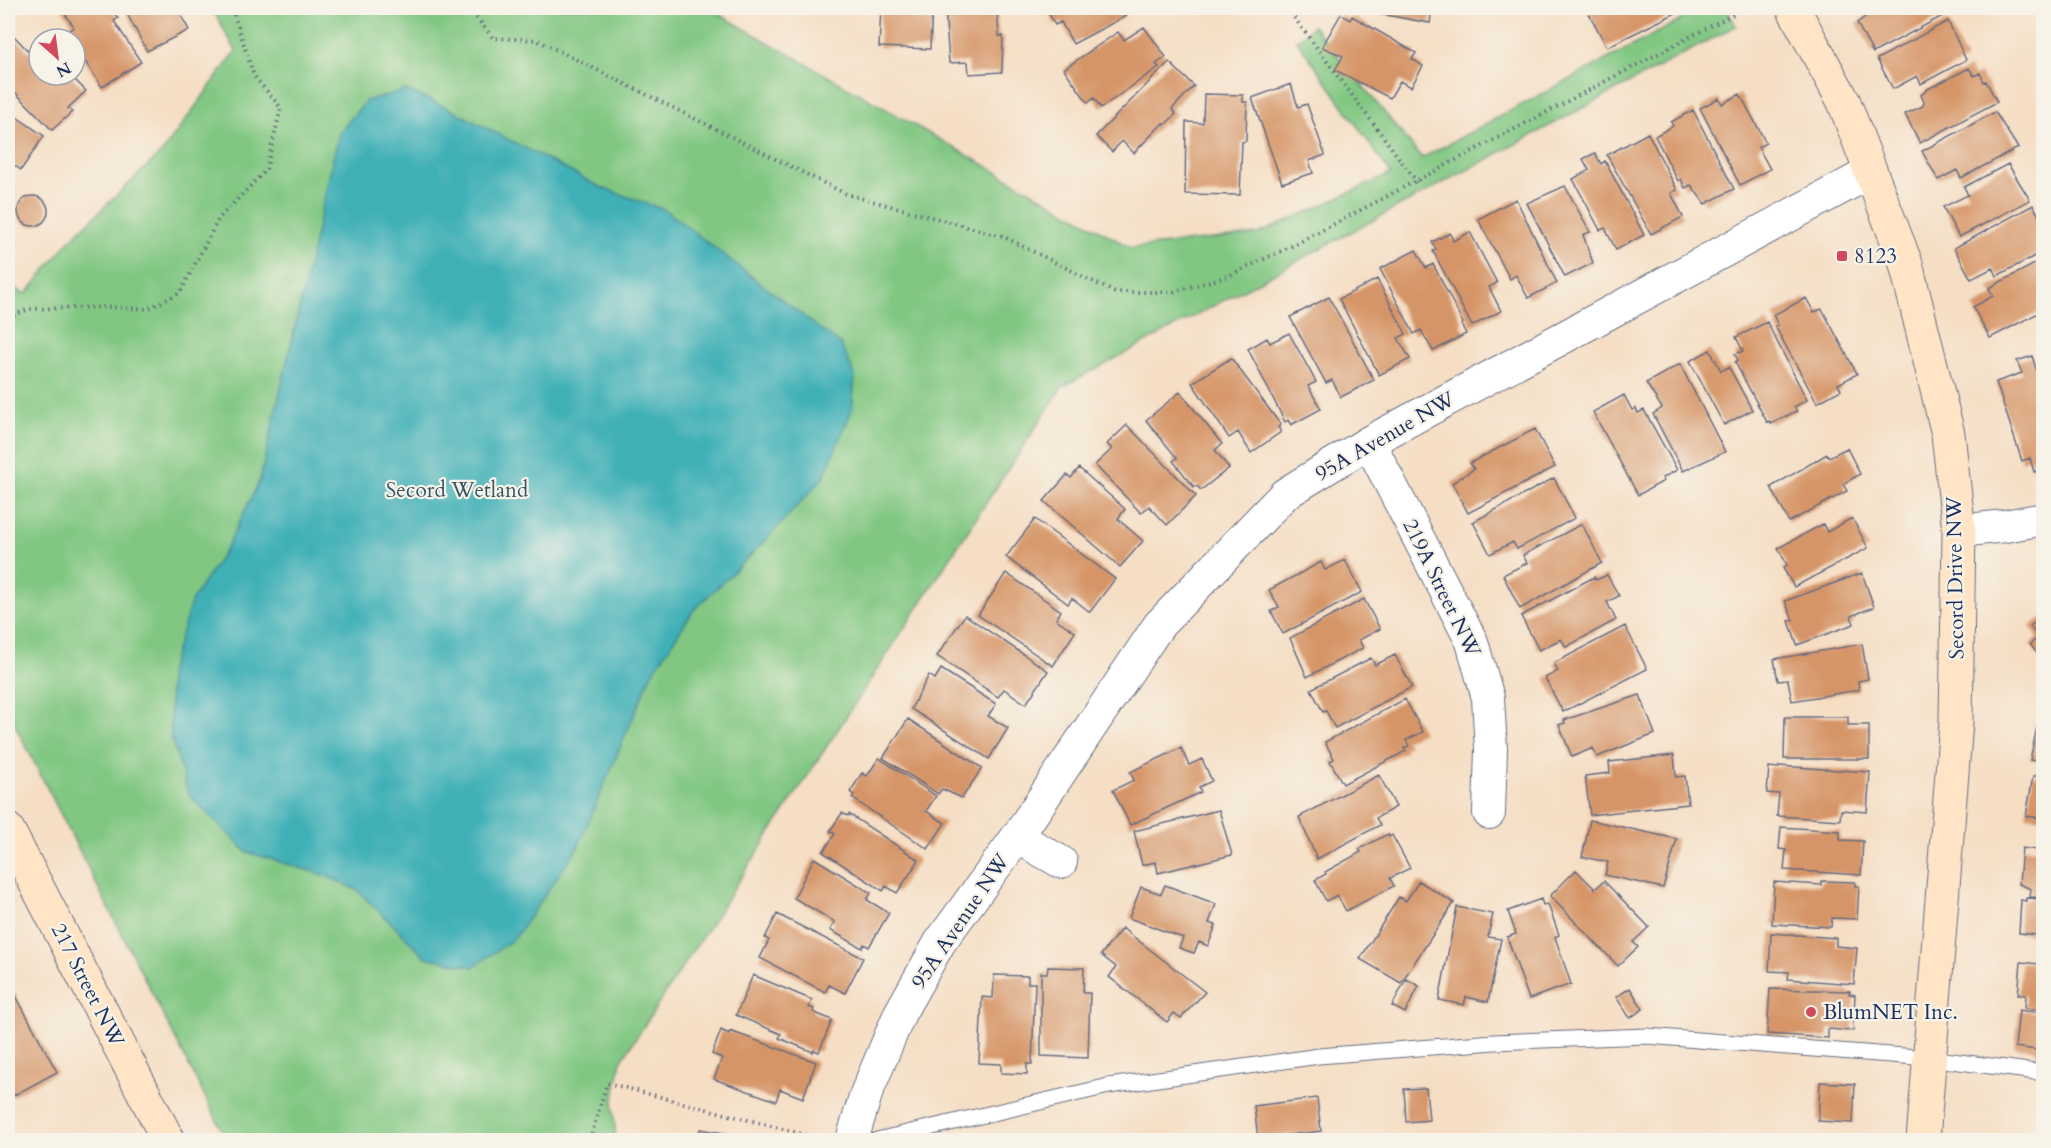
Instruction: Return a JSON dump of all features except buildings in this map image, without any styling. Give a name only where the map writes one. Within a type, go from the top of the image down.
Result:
[{"type":"street","name":"Secord Drive NW","points":[[1793,8],[1844,102],[1906,264],[1948,434],[1959,531],[1956,722],[1923,1140]]},
{"type":"street","name":"95A Avenue NW","points":[[852,1140],[866,1094],[900,1013],[940,942],[1017,837],[1159,625],[1285,494],[1370,442],[1871,172]]},
{"type":"street","name":"219A Street NW","points":[[1370,442],[1472,642],[1488,698],[1491,749],[1489,813]]},
{"type":"street","points":[[1959,531],[2043,519]]},
{"type":"street","name":"217 Street NW","points":[[8,830],[168,1140]]},
{"type":"street","name":"95A Avenue NW","points":[[1017,837],[1061,862]]},
{"type":"lane","points":[[877,1140],[1109,1086],[1354,1053],[1494,1042],[1647,1036],[1929,1058],[2043,1073]]},
{"type":"path","points":[[8,318],[29,309],[108,307],[147,309],[180,293],[219,218],[266,170],[281,108],[254,76],[232,8]]},
{"type":"path","points":[[469,8],[494,38],[537,40],[846,194],[1002,236],[1114,292],[1173,292],[1228,276],[1417,182],[1745,8]]},
{"type":"path","points":[[1287,8],[1417,182]]},
{"type":"path","points":[[590,1140],[607,1083],[827,1140]]},
{"type":"green space","name":"Secord Wetland","points":[[212,8],[708,8],[1131,248],[1258,234],[1391,174],[1297,40],[1313,26],[1422,158],[1703,8],[1726,8],[1736,26],[1062,387],[621,1061],[613,1103],[616,1140],[227,1140],[8,711],[8,286],[26,294],[71,239],[163,151],[236,51]]},
{"type":"water","points":[[406,90],[446,107],[600,187],[665,210],[841,345],[855,376],[852,410],[823,478],[760,546],[693,611],[651,675],[577,849],[515,938],[473,967],[426,957],[357,890],[324,875],[247,852],[189,795],[171,737],[169,673],[192,600],[226,549],[260,480],[339,133],[366,101]]},
{"type":"place","name":"8123","points":[[1842,256]]},
{"type":"place","name":"BlumNET Inc.","points":[[1811,1012]]}]
